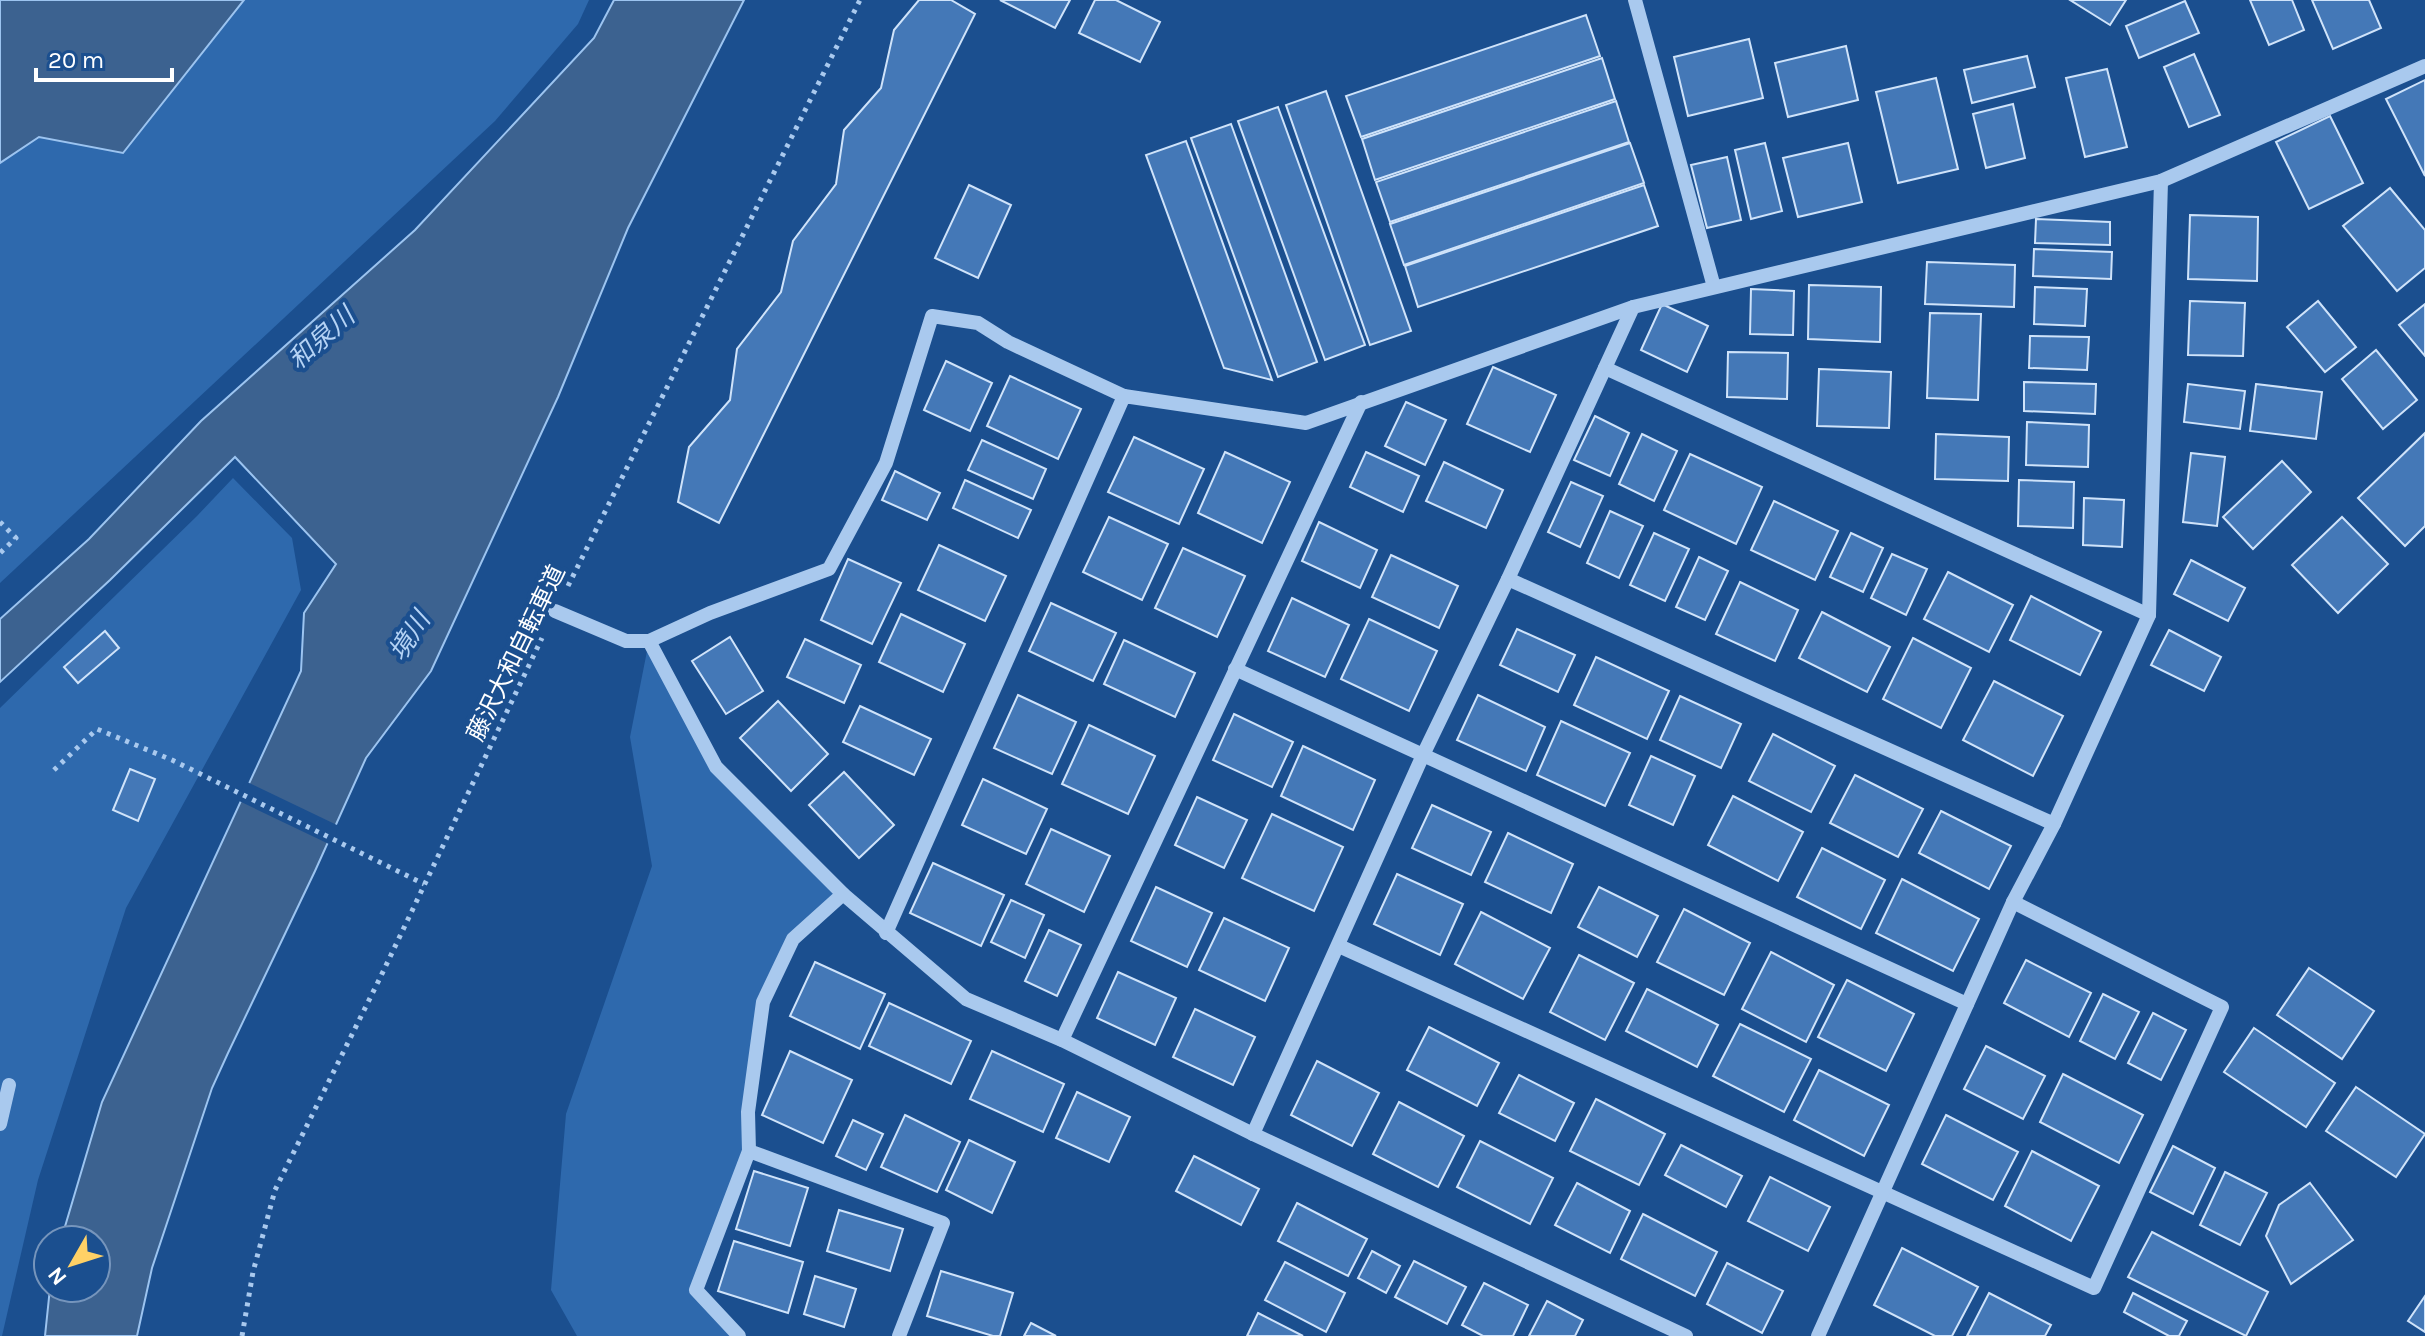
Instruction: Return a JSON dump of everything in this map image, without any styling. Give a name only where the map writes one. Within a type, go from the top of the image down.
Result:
[{"type":"street","points":[[1635,0],[1714,287]]},
{"type":"street","points":[[555,611],[626,641],[649,641],[710,613],[829,569],[886,463],[932,316],[978,323],[1008,342],[1124,396],[1306,423],[1633,307],[2161,181],[2425,66]]},
{"type":"street","points":[[1818,1336],[2013,902],[2054,824],[2149,615],[2161,181]]},
{"type":"street","points":[[1253,1134],[1423,755],[1633,307]]},
{"type":"street","points":[[1605,368],[2149,615]]},
{"type":"street","points":[[886,933],[1124,396]]},
{"type":"street","points":[[1062,1040],[1361,402]]},
{"type":"street","points":[[1508,579],[2054,824]]},
{"type":"street","points":[[649,641],[716,767],[843,894],[966,999],[1062,1040],[1253,1134],[1686,1336]]},
{"type":"street","points":[[1235,669],[1967,1004]]},
{"type":"street","points":[[739,1336],[696,1290],[749,1151],[748,1112],[763,1002],[793,939],[843,894]]},
{"type":"street","points":[[1339,946],[2094,1288],[2222,1007],[2013,902]]},
{"type":"street","points":[[0,1124],[9,1085]]},
{"type":"street","points":[[749,1151],[943,1223],[899,1336]]},
{"type":"path","name":"藤沢大和自転車道","points":[[242,1336],[253,1272],[275,1190],[555,611],[860,0]]},
{"type":"path","points":[[0,522],[16,538],[0,553]]},
{"type":"path","points":[[54,770],[97,729],[172,760],[424,884]]},
{"type":"shaded area","points":[[0,0],[589,0],[578,24],[495,121],[0,583]]},
{"type":"shaded area","points":[[233,478],[292,538],[301,590],[126,908],[38,1180],[0,1336],[0,708]]},
{"type":"shaded area","points":[[649,641],[716,767],[843,894],[793,939],[763,1002],[749,1151],[696,1290],[739,1336],[577,1336],[551,1290],[566,1114],[652,866],[630,737]]},
{"type":"water","points":[[0,0],[244,0],[123,153],[39,137],[0,163]]},
{"type":"water","points":[[614,0],[744,0],[628,228],[558,397],[431,671],[366,758],[212,1088],[152,1268],[137,1336],[45,1336],[48,1304],[112,1304],[112,1224],[66,1224],[102,1102],[301,671],[304,613],[336,564],[235,457],[0,682],[0,619],[89,539],[201,421],[415,230],[594,38]]},
{"type":"pier","points":[[245,781],[339,826],[331,845],[237,800]]},
{"type":"building","points":[[919,0],[951,0],[975,14],[719,523],[678,502],[689,447],[730,400],[737,349],[781,292],[793,241],[836,184],[844,130],[881,88],[894,30]]},
{"type":"building","points":[[1000,0],[1070,0],[1055,28]]},
{"type":"building","points":[[1095,0],[1116,0],[1160,22],[1140,62],[1079,33]]},
{"type":"building","points":[[2070,0],[2126,0],[2110,25]]},
{"type":"building","points":[[2250,0],[2292,0],[2304,30],[2269,45]]},
{"type":"building","points":[[2312,0],[2369,0],[2381,28],[2333,49]]},
{"type":"building","points":[[2185,1],[2199,33],[2139,58],[2126,26]]},
{"type":"building","points":[[1586,15],[1600,56],[1361,137],[1346,96]]},
{"type":"building","points":[[1749,39],[1763,98],[1688,116],[1674,57]]},
{"type":"building","points":[[1846,46],[1858,100],[1788,117],[1775,63]]},
{"type":"building","points":[[2194,54],[2220,115],[2189,127],[2164,67]]},
{"type":"building","points":[[2027,56],[2035,87],[1972,103],[1964,70]]},
{"type":"building","points":[[1602,58],[1615,99],[1375,180],[1362,139]]},
{"type":"building","points":[[2107,69],[2127,147],[2085,157],[2066,78]]},
{"type":"building","points":[[1936,78],[1958,169],[1898,183],[1876,92]]},
{"type":"building","points":[[2425,80],[2425,176],[2386,99]]},
{"type":"building","points":[[1326,91],[1411,331],[1370,345],[1286,105]]},
{"type":"building","points":[[1616,101],[1629,142],[1390,222],[1376,182]]},
{"type":"building","points":[[2013,104],[2025,158],[1986,168],[1973,114]]},
{"type":"building","points":[[1278,107],[1365,345],[1325,360],[1238,121]]},
{"type":"building","points":[[2330,116],[2363,183],[2309,209],[2276,142]]},
{"type":"building","points":[[1231,124],[1317,362],[1278,377],[1191,138]]},
{"type":"building","points":[[1186,141],[1272,380],[1224,368],[1146,155]]},
{"type":"building","points":[[1630,143],[1644,183],[1404,265],[1390,224]]},
{"type":"building","points":[[1765,143],[1782,211],[1751,219],[1735,150]]},
{"type":"building","points":[[1848,143],[1862,202],[1798,217],[1783,158]]},
{"type":"building","points":[[1727,157],[1741,220],[1707,228],[1691,165]]},
{"type":"building","points":[[969,185],[1011,205],[978,278],[935,258]]},
{"type":"building","points":[[1644,185],[1658,226],[1418,307],[1405,266]]},
{"type":"building","points":[[2390,188],[2425,230],[2425,268],[2397,291],[2343,226]]},
{"type":"building","points":[[2190,215],[2258,217],[2257,281],[2188,279]]},
{"type":"building","points":[[2036,219],[2110,222],[2110,245],[2035,243]]},
{"type":"building","points":[[2034,249],[2112,252],[2111,279],[2033,276]]},
{"type":"building","points":[[1927,262],[2015,265],[2014,307],[1925,304]]},
{"type":"building","points":[[1809,285],[1881,287],[1880,342],[1808,339]]},
{"type":"building","points":[[2035,287],[2087,289],[2085,326],[2034,324]]},
{"type":"building","points":[[1751,289],[1794,291],[1793,335],[1750,334]]},
{"type":"building","points":[[2190,301],[2245,303],[2243,356],[2188,355]]},
{"type":"building","points":[[2318,301],[2356,347],[2325,372],[2287,327]]},
{"type":"building","points":[[1662,304],[1708,326],[1687,372],[1641,350]]},
{"type":"building","points":[[2425,304],[2425,356],[2399,325]]},
{"type":"building","points":[[1930,313],[1981,314],[1978,400],[1927,398]]},
{"type":"building","points":[[2030,336],[2089,337],[2087,370],[2029,368]]},
{"type":"building","points":[[2376,350],[2417,400],[2383,429],[2342,379]]},
{"type":"building","points":[[1728,352],[1788,353],[1787,399],[1727,397]]},
{"type":"building","points":[[946,361],[992,383],[970,431],[924,410]]},
{"type":"building","points":[[1493,367],[1556,395],[1530,452],[1467,424]]},
{"type":"building","points":[[1819,369],[1891,372],[1889,428],[1817,426]]},
{"type":"building","points":[[1010,376],[1081,409],[1058,459],[987,426]]},
{"type":"building","points":[[2024,382],[2096,384],[2095,414],[2024,411]]},
{"type":"building","points":[[2188,384],[2245,391],[2240,429],[2184,422]]},
{"type":"building","points":[[2256,384],[2322,392],[2316,439],[2250,431]]},
{"type":"building","points":[[1406,402],[1446,420],[1425,465],[1385,446]]},
{"type":"building","points":[[1595,416],[1629,433],[1610,476],[1574,460]]},
{"type":"building","points":[[2027,422],[2089,425],[2088,467],[2026,465]]},
{"type":"building","points":[[2425,433],[2425,526],[2405,546],[2358,498]]},
{"type":"building","points":[[1642,434],[1677,451],[1654,501],[1619,484]]},
{"type":"building","points":[[1936,434],[2009,437],[2008,481],[1935,479]]},
{"type":"building","points":[[1134,437],[1204,469],[1179,524],[1108,492]]},
{"type":"building","points":[[982,440],[1046,469],[1033,499],[968,470]]},
{"type":"building","points":[[1225,452],[1290,482],[1262,543],[1198,513]]},
{"type":"building","points":[[1366,452],[1419,476],[1403,512],[1350,487]]},
{"type":"building","points":[[2191,453],[2225,457],[2217,526],[2183,522]]},
{"type":"building","points":[[1690,454],[1762,487],[1736,544],[1664,510]]},
{"type":"building","points":[[2282,461],[2311,492],[2253,549],[2223,517]]},
{"type":"building","points":[[1444,462],[1503,490],[1486,528],[1426,501]]},
{"type":"building","points":[[895,471],[940,493],[927,520],[882,500]]},
{"type":"building","points":[[965,480],[1031,510],[1018,538],[953,508]]},
{"type":"building","points":[[2019,480],[2074,482],[2073,528],[2018,526]]},
{"type":"building","points":[[1571,482],[1603,496],[1580,547],[1548,532]]},
{"type":"building","points":[[2084,498],[2124,500],[2122,547],[2083,545]]},
{"type":"building","points":[[1774,501],[1838,531],[1815,580],[1751,550]]},
{"type":"building","points":[[1610,511],[1643,526],[1619,578],[1587,563]]},
{"type":"building","points":[[1109,517],[1168,544],[1142,600],[1083,572]]},
{"type":"building","points":[[2342,517],[2388,564],[2338,613],[2292,565]]},
{"type":"building","points":[[1319,522],[1377,550],[1360,588],[1302,561]]},
{"type":"building","points":[[1654,533],[1689,549],[1665,601],[1630,585]]},
{"type":"building","points":[[1851,533],[1883,548],[1863,592],[1830,577]]},
{"type":"building","points":[[939,545],[1006,576],[985,621],[918,590]]},
{"type":"building","points":[[1183,548],[1245,576],[1217,637],[1155,608]]},
{"type":"building","points":[[1892,554],[1927,569],[1906,615],[1871,598]]},
{"type":"building","points":[[1391,555],[1458,586],[1439,628],[1372,597]]},
{"type":"building","points":[[1699,557],[1728,571],[1705,620],[1676,607]]},
{"type":"building","points":[[848,559],[901,583],[872,644],[821,620]]},
{"type":"building","points":[[2191,560],[2245,588],[2228,621],[2174,594]]},
{"type":"building","points":[[1948,572],[2013,605],[1989,652],[1924,619]]},
{"type":"building","points":[[1740,582],[1798,610],[1775,661],[1716,634]]},
{"type":"building","points":[[2031,596],[2101,632],[2080,675],[2010,640]]},
{"type":"building","points":[[1292,598],[1349,625],[1325,677],[1268,651]]},
{"type":"building","points":[[1051,603],[1116,633],[1093,681],[1029,651]]},
{"type":"building","points":[[1822,612],[1890,647],[1867,692],[1799,658]]},
{"type":"building","points":[[901,614],[965,644],[943,692],[879,662]]},
{"type":"building","points":[[1369,619],[1437,651],[1409,711],[1341,679]]},
{"type":"building","points":[[1517,629],[1575,655],[1558,692],[1500,665]]},
{"type":"building","points":[[2169,630],[2221,657],[2204,691],[2151,665]]},
{"type":"building","points":[[105,631],[119,648],[78,683],[64,667]]},
{"type":"building","points":[[730,637],[763,691],[726,714],[692,661]]},
{"type":"building","points":[[1913,638],[1971,668],[1941,728],[1883,699]]},
{"type":"building","points":[[805,639],[861,665],[844,703],[787,677]]},
{"type":"building","points":[[1124,640],[1195,673],[1175,717],[1104,684]]},
{"type":"building","points":[[1596,657],[1669,691],[1647,739],[1574,705]]},
{"type":"building","points":[[1994,681],[2063,716],[2033,776],[1963,740]]},
{"type":"building","points":[[1018,695],[1076,722],[1052,774],[994,748]]},
{"type":"building","points":[[1478,695],[1545,727],[1526,771],[1457,740]]},
{"type":"building","points":[[1680,696],[1741,724],[1721,768],[1660,740]]},
{"type":"building","points":[[778,701],[828,754],[791,791],[740,738]]},
{"type":"building","points":[[860,706],[931,739],[914,775],[843,742]]},
{"type":"building","points":[[1234,714],[1293,742],[1272,787],[1213,760]]},
{"type":"building","points":[[1561,721],[1630,753],[1605,806],[1537,775]]},
{"type":"building","points":[[1089,725],[1155,756],[1128,814],[1062,784]]},
{"type":"building","points":[[1773,734],[1835,766],[1811,812],[1749,781]]},
{"type":"building","points":[[1303,746],[1375,780],[1353,830],[1281,796]]},
{"type":"building","points":[[1651,756],[1695,776],[1673,825],[1629,805]]},
{"type":"building","points":[[130,769],[155,779],[138,821],[113,810]]},
{"type":"building","points":[[844,772],[894,825],[859,858],[809,805]]},
{"type":"building","points":[[1855,775],[1923,809],[1898,857],[1830,823]]},
{"type":"building","points":[[983,779],[1047,809],[1026,854],[962,825]]},
{"type":"building","points":[[1733,796],[1803,832],[1778,881],[1708,845]]},
{"type":"building","points":[[1197,797],[1247,820],[1224,868],[1175,845]]},
{"type":"building","points":[[1432,805],[1491,832],[1471,875],[1412,848]]},
{"type":"building","points":[[1941,811],[2011,846],[1989,889],[1919,853]]},
{"type":"building","points":[[1272,814],[1343,847],[1314,911],[1242,878]]},
{"type":"building","points":[[1051,829],[1110,856],[1084,912],[1026,884]]},
{"type":"building","points":[[1508,833],[1573,864],[1551,913],[1485,882]]},
{"type":"building","points":[[1822,848],[1885,880],[1861,929],[1797,897]]},
{"type":"building","points":[[933,863],[1004,895],[981,946],[910,913]]},
{"type":"building","points":[[1397,874],[1463,904],[1440,955],[1374,924]]},
{"type":"building","points":[[1902,879],[1979,919],[1953,971],[1876,933]]},
{"type":"building","points":[[1156,887],[1212,913],[1187,967],[1131,941]]},
{"type":"building","points":[[1599,887],[1658,916],[1637,957],[1578,927]]},
{"type":"building","points":[[1011,900],[1044,915],[1025,958],[991,942]]},
{"type":"building","points":[[1684,909],[1750,943],[1724,995],[1657,962]]},
{"type":"building","points":[[1481,912],[1550,948],[1523,999],[1455,964]]},
{"type":"building","points":[[1224,918],[1289,948],[1265,1001],[1199,970]]},
{"type":"building","points":[[1049,930],[1081,945],[1057,996],[1025,981]]},
{"type":"building","points":[[1771,952],[1834,985],[1806,1042],[1742,1009]]},
{"type":"building","points":[[1579,955],[1634,983],[1605,1040],[1550,1012]]},
{"type":"building","points":[[2026,960],[2091,993],[2069,1037],[2004,1003]]},
{"type":"building","points":[[815,962],[885,994],[860,1049],[790,1016]]},
{"type":"building","points":[[2309,968],[2374,1011],[2342,1059],[2277,1015]]},
{"type":"building","points":[[1118,972],[1176,998],[1155,1045],[1097,1018]]},
{"type":"building","points":[[1847,980],[1914,1014],[1886,1071],[1818,1037]]},
{"type":"building","points":[[1647,989],[1718,1025],[1697,1067],[1626,1031]]},
{"type":"building","points":[[2103,994],[2139,1012],[2115,1059],[2080,1041]]},
{"type":"building","points":[[889,1003],[971,1041],[951,1084],[869,1046]]},
{"type":"building","points":[[1195,1009],[1255,1037],[1233,1085],[1173,1057]]},
{"type":"building","points":[[2153,1013],[2186,1030],[2161,1080],[2128,1063]]},
{"type":"building","points":[[1740,1024],[1811,1059],[1784,1112],[1713,1076]]},
{"type":"building","points":[[1429,1027],[1499,1063],[1477,1106],[1407,1070]]},
{"type":"building","points":[[2254,1028],[2335,1083],[2306,1127],[2224,1072]]},
{"type":"building","points":[[1986,1046],[2045,1076],[2023,1119],[1964,1089]]},
{"type":"building","points":[[790,1051],[852,1080],[823,1143],[762,1115]]},
{"type":"building","points":[[992,1051],[1064,1084],[1043,1132],[970,1099]]},
{"type":"building","points":[[1317,1061],[1379,1093],[1352,1146],[1291,1115]]},
{"type":"building","points":[[1819,1070],[1889,1105],[1864,1156],[1794,1120]]},
{"type":"building","points":[[2063,1074],[2143,1115],[2119,1163],[2040,1122]]},
{"type":"building","points":[[1519,1075],[1574,1103],[1555,1141],[1499,1113]]},
{"type":"building","points":[[2356,1087],[2425,1134],[2396,1177],[2326,1131]]},
{"type":"building","points":[[1077,1092],[1130,1117],[1109,1162],[1056,1138]]},
{"type":"building","points":[[1596,1099],[1665,1134],[1639,1185],[1570,1151]]},
{"type":"building","points":[[1399,1102],[1464,1136],[1438,1187],[1373,1154]]},
{"type":"building","points":[[905,1115],[960,1142],[937,1192],[881,1167]]},
{"type":"building","points":[[1946,1115],[2018,1152],[1993,1200],[1922,1164]]},
{"type":"building","points":[[853,1120],[883,1134],[866,1170],[836,1156]]},
{"type":"building","points":[[969,1140],[1015,1162],[992,1213],[946,1190]]},
{"type":"building","points":[[1480,1141],[1553,1178],[1530,1224],[1457,1187]]},
{"type":"building","points":[[1681,1145],[1742,1176],[1726,1207],[1665,1175]]},
{"type":"building","points":[[2173,1146],[2215,1168],[2193,1214],[2150,1192]]},
{"type":"building","points":[[2032,1151],[2099,1186],[2071,1241],[2005,1206]]},
{"type":"building","points":[[1194,1156],[1259,1189],[1241,1225],[1176,1191]]},
{"type":"building","points":[[754,1171],[808,1188],[790,1246],[736,1229]]},
{"type":"building","points":[[2225,1172],[2267,1193],[2240,1245],[2200,1225]]},
{"type":"building","points":[[1770,1177],[1830,1207],[1808,1251],[1748,1221]]},
{"type":"building","points":[[1577,1183],[1630,1211],[1610,1253],[1555,1225]]},
{"type":"building","points":[[2310,1183],[2353,1240],[2291,1284],[2266,1236],[2279,1205]]},
{"type":"building","points":[[1297,1203],[1367,1239],[1348,1276],[1278,1241]]},
{"type":"building","points":[[839,1210],[903,1229],[890,1271],[827,1251]]},
{"type":"building","points":[[1643,1214],[1717,1252],[1695,1296],[1621,1259]]},
{"type":"building","points":[[2152,1232],[2268,1292],[2246,1336],[2128,1277]]},
{"type":"building","points":[[734,1241],[803,1262],[788,1313],[718,1291]]},
{"type":"building","points":[[1902,1248],[1978,1287],[1952,1336],[1935,1336],[1874,1305]]},
{"type":"building","points":[[1372,1251],[1400,1266],[1386,1293],[1358,1278]]},
{"type":"building","points":[[1414,1261],[1466,1287],[1447,1324],[1395,1297]]},
{"type":"building","points":[[1285,1262],[1345,1293],[1326,1332],[1265,1300]]},
{"type":"building","points":[[1727,1263],[1783,1291],[1762,1333],[1707,1304]]},
{"type":"building","points":[[941,1271],[1013,1293],[1000,1336],[927,1316]]},
{"type":"building","points":[[815,1276],[856,1289],[844,1327],[804,1314]]},
{"type":"building","points":[[1484,1283],[1528,1305],[1513,1336],[1483,1336],[1462,1325]]},
{"type":"building","points":[[1989,1293],[2051,1325],[2045,1336],[1967,1336]]},
{"type":"building","points":[[2133,1293],[2187,1321],[2179,1336],[2169,1336],[2124,1312]]},
{"type":"building","points":[[2425,1296],[2425,1332],[2408,1321]]},
{"type":"building","points":[[1547,1301],[1583,1320],[1575,1336],[1529,1336]]},
{"type":"building","points":[[1258,1313],[1303,1336],[1247,1336]]},
{"type":"building","points":[[1031,1323],[1056,1336],[1024,1336]]},
{"type":"water label","name":"和泉川","points":[[321,338]]},
{"type":"water label","name":"境川","points":[[409,636]]}]
